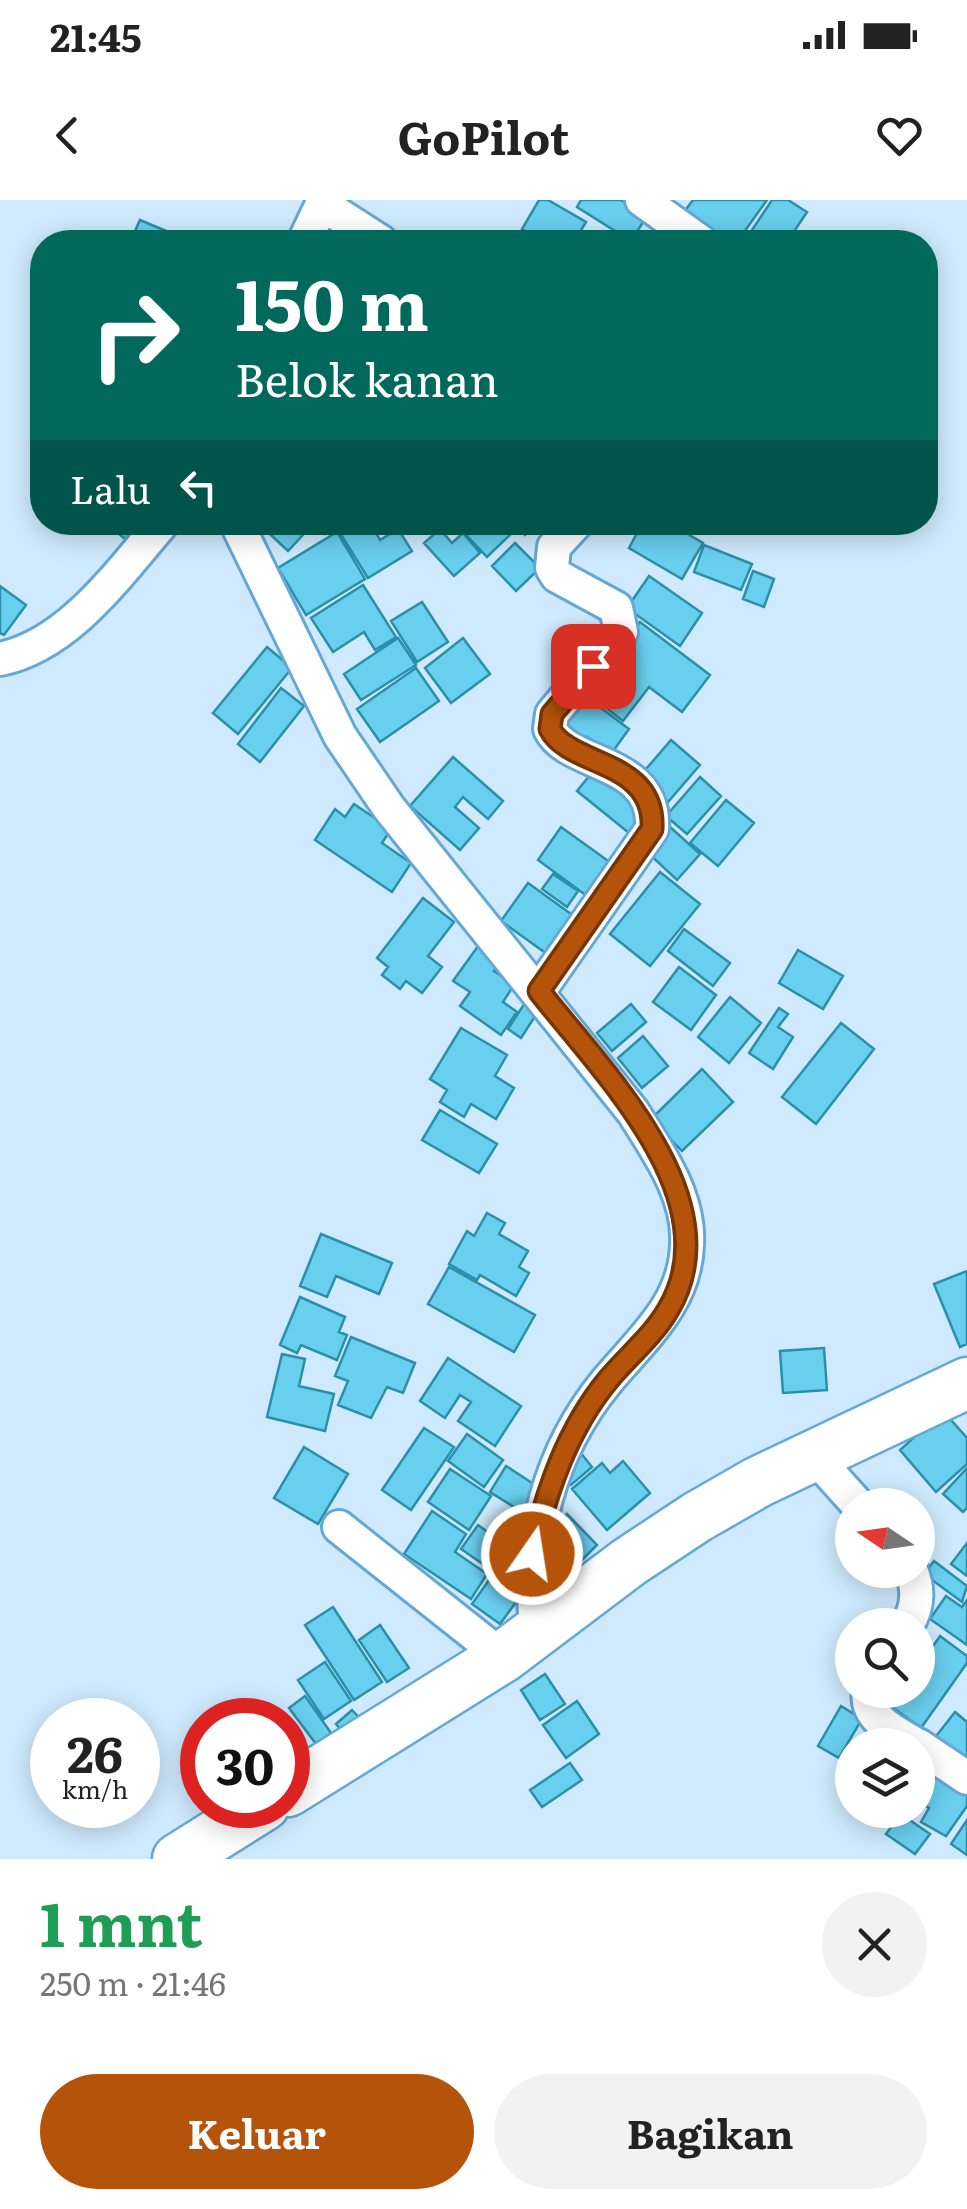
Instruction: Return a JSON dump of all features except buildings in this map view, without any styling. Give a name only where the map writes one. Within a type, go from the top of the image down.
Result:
[{"type":"main road","points":[[310,1776],[520,1644],[698,1516],[967,1383]]},
{"type":"main road","points":[[178,1859],[227,1828]]},
{"type":"street","points":[[642,200],[684,230]]},
{"type":"street","points":[[310,230],[323,202],[364,230]]},
{"type":"street","points":[[0,659],[16,656],[58,633],[151,535]]},
{"type":"street","points":[[242,535],[340,736],[389,808],[634,1112],[666,1164],[684,1209],[688,1245],[680,1282],[668,1311],[605,1383],[579,1422],[556,1471],[532,1554],[520,1644],[339,1527]]},
{"type":"street","points":[[539,991],[652,829],[650,804],[640,788],[599,760],[562,742],[550,729],[552,714],[621,632],[616,608],[571,584],[552,568],[554,548],[566,535]]},
{"type":"street","points":[[814,1456],[843,1488]]},
{"type":"street","points":[[870,1708],[890,1728]]},
{"type":"street","points":[[935,1757],[967,1778]]},
{"type":"route","points":[[532,1554],[542,1510],[579,1422],[605,1383],[668,1311],[680,1282],[688,1245],[684,1209],[666,1164],[634,1112],[539,991],[652,829],[650,804],[640,788],[599,760],[562,742],[550,729],[552,714],[593,666]]}]
